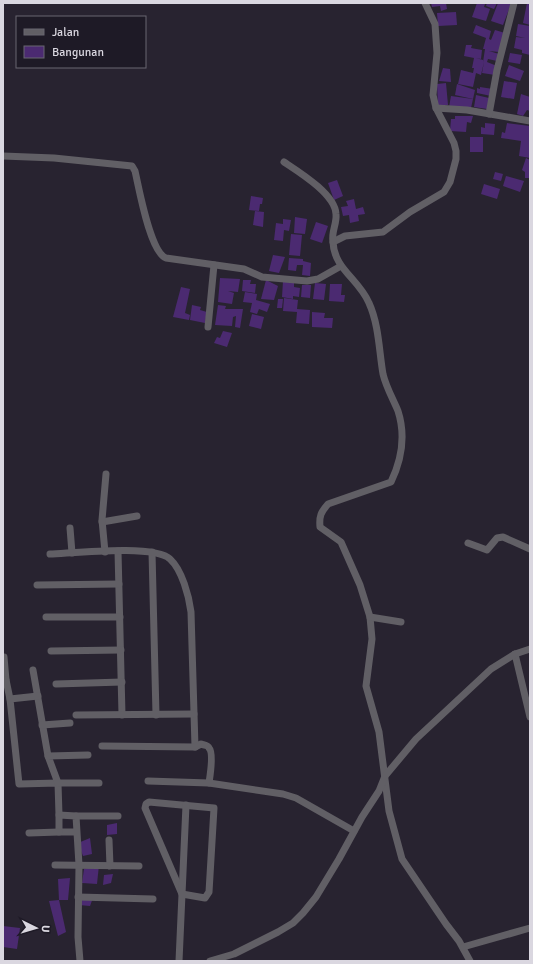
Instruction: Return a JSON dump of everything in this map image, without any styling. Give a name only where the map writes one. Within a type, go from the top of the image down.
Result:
[{"type":"street","points":[[332,242],[345,236],[383,232],[448,187],[456,159],[456,151],[454,143],[436,108],[433,95],[437,53],[435,24],[425,3]]},
{"type":"street","points":[[489,114],[514,3]]},
{"type":"street","points":[[436,108],[467,110],[530,121]]},
{"type":"street","points":[[3,156],[130,165],[135,171],[144,216],[161,256],[244,269],[262,277],[313,281],[341,266]]},
{"type":"street","points":[[284,162],[319,186],[332,203],[337,216],[332,234],[333,252],[341,266],[358,282],[369,303],[376,327],[384,376],[398,413],[403,443],[398,466],[391,482],[328,504],[321,512],[320,527],[340,542],[360,585],[370,617],[372,639],[366,686],[379,732],[384,778],[390,811],[402,859],[463,947],[470,961]]},
{"type":"street","points":[[208,326],[214,265]]},
{"type":"street","points":[[105,552],[102,522],[106,474]]},
{"type":"street","points":[[102,522],[136,516]]},
{"type":"street","points":[[70,528],[72,553]]},
{"type":"street","points":[[468,543],[487,550],[496,538],[503,536],[530,549]]},
{"type":"street","points":[[118,551],[122,715]]},
{"type":"street","points":[[50,554],[118,551],[152,552],[165,555],[170,559],[187,591],[191,612],[195,747]]},
{"type":"street","points":[[152,552],[156,715]]},
{"type":"street","points":[[37,585],[119,584]]},
{"type":"street","points":[[46,617],[120,617]]},
{"type":"street","points":[[370,617],[401,622]]},
{"type":"street","points":[[210,961],[234,954],[293,923],[316,897],[379,791],[384,778],[416,739],[491,669],[515,654],[530,649]]},
{"type":"street","points":[[51,650],[121,650]]},
{"type":"street","points":[[515,654],[530,717]]},
{"type":"street","points":[[4,657],[5,680],[10,699],[19,784],[99,783]]},
{"type":"street","points":[[33,670],[48,756],[58,783],[59,832]]},
{"type":"street","points":[[56,684],[122,682]]},
{"type":"street","points":[[10,699],[38,696]]},
{"type":"street","points":[[76,715],[194,714]]},
{"type":"street","points":[[42,725],[70,723]]},
{"type":"street","points":[[102,746],[195,747],[201,744],[210,748],[212,754],[210,783]]},
{"type":"street","points":[[48,756],[88,755]]},
{"type":"street","points":[[148,781],[210,783],[275,792],[290,796],[354,831]]},
{"type":"street","points":[[149,802],[214,808],[208,895],[205,898],[182,894],[145,808],[146,804],[149,802]]},
{"type":"street","points":[[178,961],[186,805]]},
{"type":"street","points":[[59,815],[118,816]]},
{"type":"street","points":[[76,816],[79,865],[78,937],[80,961]]},
{"type":"street","points":[[28,833],[76,832]]},
{"type":"street","points":[[108,840],[110,866]]},
{"type":"street","points":[[55,865],[139,866]]},
{"type":"street","points":[[78,897],[153,899]]},
{"type":"street","points":[[463,947],[530,928]]},
{"type":"building","points":[[431,3],[446,3],[447,9],[441,11],[440,6],[432,7]]},
{"type":"building","points":[[477,3],[485,4],[484,7],[490,9],[486,21],[472,17]]},
{"type":"building","points":[[487,3],[497,3],[494,9],[486,6]]},
{"type":"building","points":[[498,3],[511,4],[503,25],[491,21]]},
{"type":"building","points":[[527,3],[530,3],[530,25],[523,23]]},
{"type":"building","points":[[456,12],[457,25],[438,26],[437,13]]},
{"type":"building","points":[[518,24],[530,26],[530,55],[522,53],[522,50],[514,48],[516,37],[525,38],[516,36]]},
{"type":"building","points":[[476,25],[491,31],[489,39],[491,40],[495,30],[505,33],[499,52],[489,51],[499,54],[497,61],[488,59],[487,62],[497,66],[495,75],[482,73],[484,62],[481,75],[476,73],[473,87],[458,84],[461,70],[473,73],[474,68],[472,68],[474,58],[464,56],[466,45],[472,45],[471,48],[482,50],[481,59],[476,58],[483,60],[483,62],[485,49],[483,49],[486,38],[473,33]]},
{"type":"building","points":[[510,53],[522,55],[520,64],[508,62]]},
{"type":"building","points":[[509,65],[524,71],[520,81],[505,76]]},
{"type":"building","points":[[443,68],[450,69],[451,82],[439,81]]},
{"type":"building","points":[[504,81],[517,83],[514,99],[501,97]]},
{"type":"building","points":[[446,83],[448,105],[438,106],[437,84]]},
{"type":"building","points":[[457,84],[475,90],[473,99],[455,95]]},
{"type":"building","points":[[480,87],[493,89],[491,96],[477,93],[477,88],[480,89]]},
{"type":"building","points":[[521,94],[530,97],[530,111],[527,110],[523,116],[517,114]]},
{"type":"building","points":[[476,95],[489,98],[487,109],[474,107]]},
{"type":"building","points":[[451,96],[473,99],[471,108],[449,107]]},
{"type":"building","points":[[455,116],[473,116],[471,123],[467,122],[466,132],[450,131],[451,119],[455,119]]},
{"type":"building","points":[[485,123],[495,124],[494,135],[481,134],[481,127],[485,128]]},
{"type":"building","points":[[507,123],[530,126],[530,158],[519,156],[521,141],[501,138],[502,132],[505,133]]},
{"type":"building","points":[[470,137],[483,137],[483,152],[470,152]]},
{"type":"building","points":[[526,158],[530,160],[530,178],[525,178],[525,172],[522,170]]},
{"type":"building","points":[[495,172],[503,174],[501,181],[493,179]]},
{"type":"building","points":[[506,176],[524,181],[520,192],[503,186]]},
{"type":"building","points":[[337,180],[343,196],[334,200],[328,183]]},
{"type":"building","points":[[484,184],[500,189],[497,199],[481,194]]},
{"type":"building","points":[[251,196],[263,198],[259,211],[249,210]]},
{"type":"building","points":[[354,199],[356,209],[363,207],[365,214],[358,215],[359,221],[350,223],[349,215],[343,216],[341,207],[348,206],[346,201]]},
{"type":"building","points":[[255,211],[264,212],[263,227],[253,225]]},
{"type":"building","points":[[295,217],[307,219],[305,234],[294,233]]},
{"type":"building","points":[[283,219],[291,220],[289,231],[284,230],[283,241],[274,240],[276,223],[283,224]]},
{"type":"building","points":[[316,222],[328,226],[322,243],[310,239]]},
{"type":"building","points":[[291,234],[302,235],[300,256],[289,255]]},
{"type":"building","points":[[273,255],[285,257],[279,273],[269,271]]},
{"type":"building","points":[[289,258],[303,259],[303,261],[311,263],[310,276],[302,275],[303,265],[297,265],[296,271],[288,270]]},
{"type":"building","points":[[220,278],[240,279],[238,292],[228,291],[234,293],[232,304],[218,302]]},
{"type":"building","points":[[243,280],[251,280],[250,284],[256,284],[255,293],[242,291]]},
{"type":"building","points":[[266,280],[278,286],[274,300],[261,299]]},
{"type":"building","points":[[283,281],[294,283],[294,287],[300,288],[299,297],[293,296],[293,299],[282,297]]},
{"type":"building","points":[[315,283],[326,284],[324,300],[313,299]]},
{"type":"building","points":[[330,284],[342,284],[341,295],[345,295],[344,302],[329,301]]},
{"type":"building","points":[[302,285],[311,285],[310,298],[301,297]]},
{"type":"building","points":[[181,287],[190,289],[185,313],[190,315],[189,320],[173,317]]},
{"type":"building","points":[[245,292],[257,294],[256,300],[270,304],[267,312],[259,309],[257,314],[250,312],[252,303],[243,302]]},
{"type":"building","points":[[284,298],[298,300],[297,309],[310,310],[309,324],[296,323],[297,312],[283,311]]},
{"type":"building","points":[[278,299],[283,299],[282,308],[277,308]]},
{"type":"building","points":[[192,305],[201,307],[200,310],[207,312],[205,323],[190,320]]},
{"type":"building","points":[[218,305],[226,306],[225,309],[243,309],[240,328],[235,327],[236,316],[233,317],[232,326],[215,325]]},
{"type":"building","points":[[312,312],[325,313],[324,318],[333,318],[332,328],[312,327]]},
{"type":"building","points":[[252,314],[264,317],[261,329],[249,326]]},
{"type":"building","points":[[223,331],[232,333],[227,347],[214,343],[217,337],[220,338]]},
{"type":"building","points":[[117,823],[117,834],[107,835],[107,825]]},
{"type":"building","points":[[90,838],[92,854],[83,856],[78,843]]},
{"type":"building","points":[[99,865],[97,884],[82,883],[84,869]]},
{"type":"building","points":[[113,874],[111,883],[103,885],[104,875]]},
{"type":"building","points":[[70,878],[68,900],[59,900],[58,879]]},
{"type":"building","points":[[80,895],[94,895],[90,906],[79,905]]},
{"type":"building","points":[[59,900],[66,932],[58,936],[49,901]]},
{"type":"building","points":[[3,926],[20,928],[17,949],[3,947]]}]
